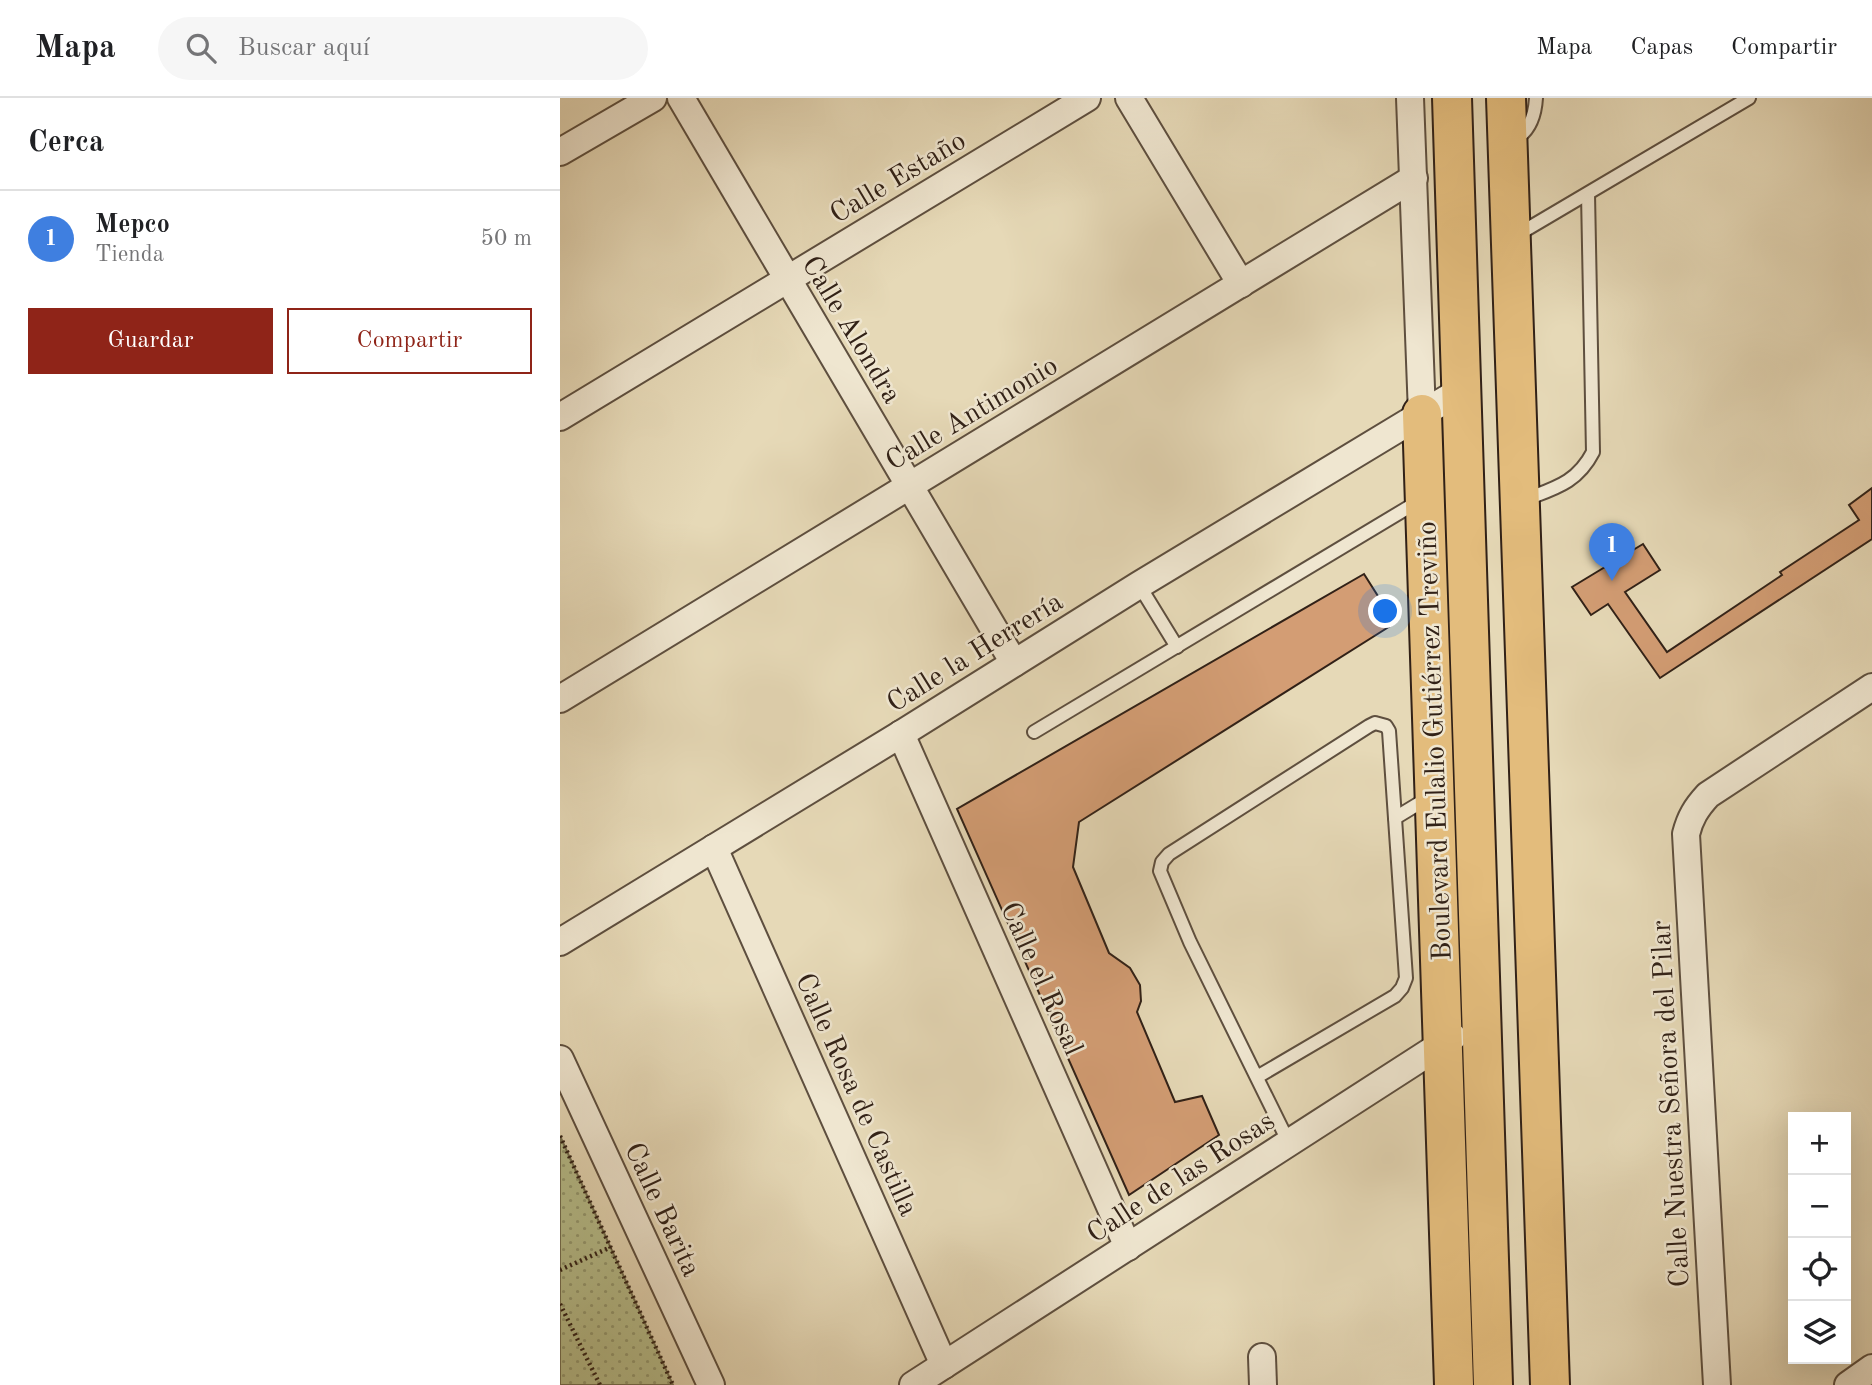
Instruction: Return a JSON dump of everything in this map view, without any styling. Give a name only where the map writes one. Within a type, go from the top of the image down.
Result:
[{"type":"main road","name":"Boulevard Eulalio Gutiérrez Treviño","points":[[1452,98],[1493,1385]]},
{"type":"main road","points":[[1506,98],[1550,1385]]},
{"type":"main road","name":"Boulevard Eulalio Gutiérrez Treviño","points":[[1422,414],[1454,1385]]},
{"type":"street","points":[[560,152],[653,98]]},
{"type":"street","name":"Calle Estaño","points":[[560,417],[1087,98]]},
{"type":"street","points":[[1129,98],[1241,284]]},
{"type":"street","name":"Boulevard Eulalio Gutiérrez Treviño","points":[[1410,98],[1422,414]]},
{"type":"street","name":"Calle Alondra","points":[[690,101],[787,280],[1014,663]]},
{"type":"street","name":"Calle Antimonio","points":[[560,699],[1414,178]]},
{"type":"street","name":"Calle la Herrería","points":[[560,942],[1139,585],[1460,391]]},
{"type":"street","name":"Calle Nuestra Señora del Pilar","points":[[1717,1385],[1686,849],[1690,820],[1708,795],[1872,687]]},
{"type":"street","name":"Calle el Rosal","points":[[901,734],[1128,1247]]},
{"type":"street","name":"Calle Rosa de Castilla","points":[[714,848],[944,1365]]},
{"type":"street","name":"Calle de las Rosas","points":[[913,1385],[1481,1020]]},
{"type":"street","name":"Calle Barita","points":[[560,1059],[710,1385]]},
{"type":"street","points":[[1262,1357],[1262,1385]]},
{"type":"street","points":[[1848,1385],[1872,1368]]},
{"type":"lane","points":[[1508,142],[1521,136],[1530,125],[1536,98]]},
{"type":"lane","points":[[1511,238],[1749,98]]},
{"type":"lane","points":[[1521,501],[1560,486],[1576,476],[1593,452],[1588,194]]},
{"type":"lane","points":[[1034,732],[1425,498]]},
{"type":"lane","points":[[1139,585],[1177,647]]},
{"type":"lane","points":[[1257,1077],[1388,1001],[1402,988],[1406,978],[1386,726],[1375,723],[1169,854],[1162,862],[1162,880],[1257,1077],[1289,1143]]},
{"type":"lane","points":[[1395,818],[1435,794]]},
{"type":"path","points":[[560,1136],[673,1385]]},
{"type":"path","points":[[560,1270],[640,1233]]},
{"type":"path","points":[[560,1304],[600,1385]]},
{"type":"green space","points":[[560,1136],[673,1385],[560,1385]]},
{"type":"building","points":[[1872,488],[1872,539],[1660,678],[1608,604],[1591,615],[1572,587],[1643,544],[1660,570],[1625,592],[1667,652],[1859,520],[1849,505]]},
{"type":"building","points":[[1364,574],[1395,623],[1079,822],[1073,867],[1109,953],[1130,968],[1140,985],[1141,1001],[1137,1012],[1175,1102],[1202,1096],[1219,1135],[1129,1195],[957,809]]},
{"type":"place","name":"Mepco","points":[[1612,581]]}]
